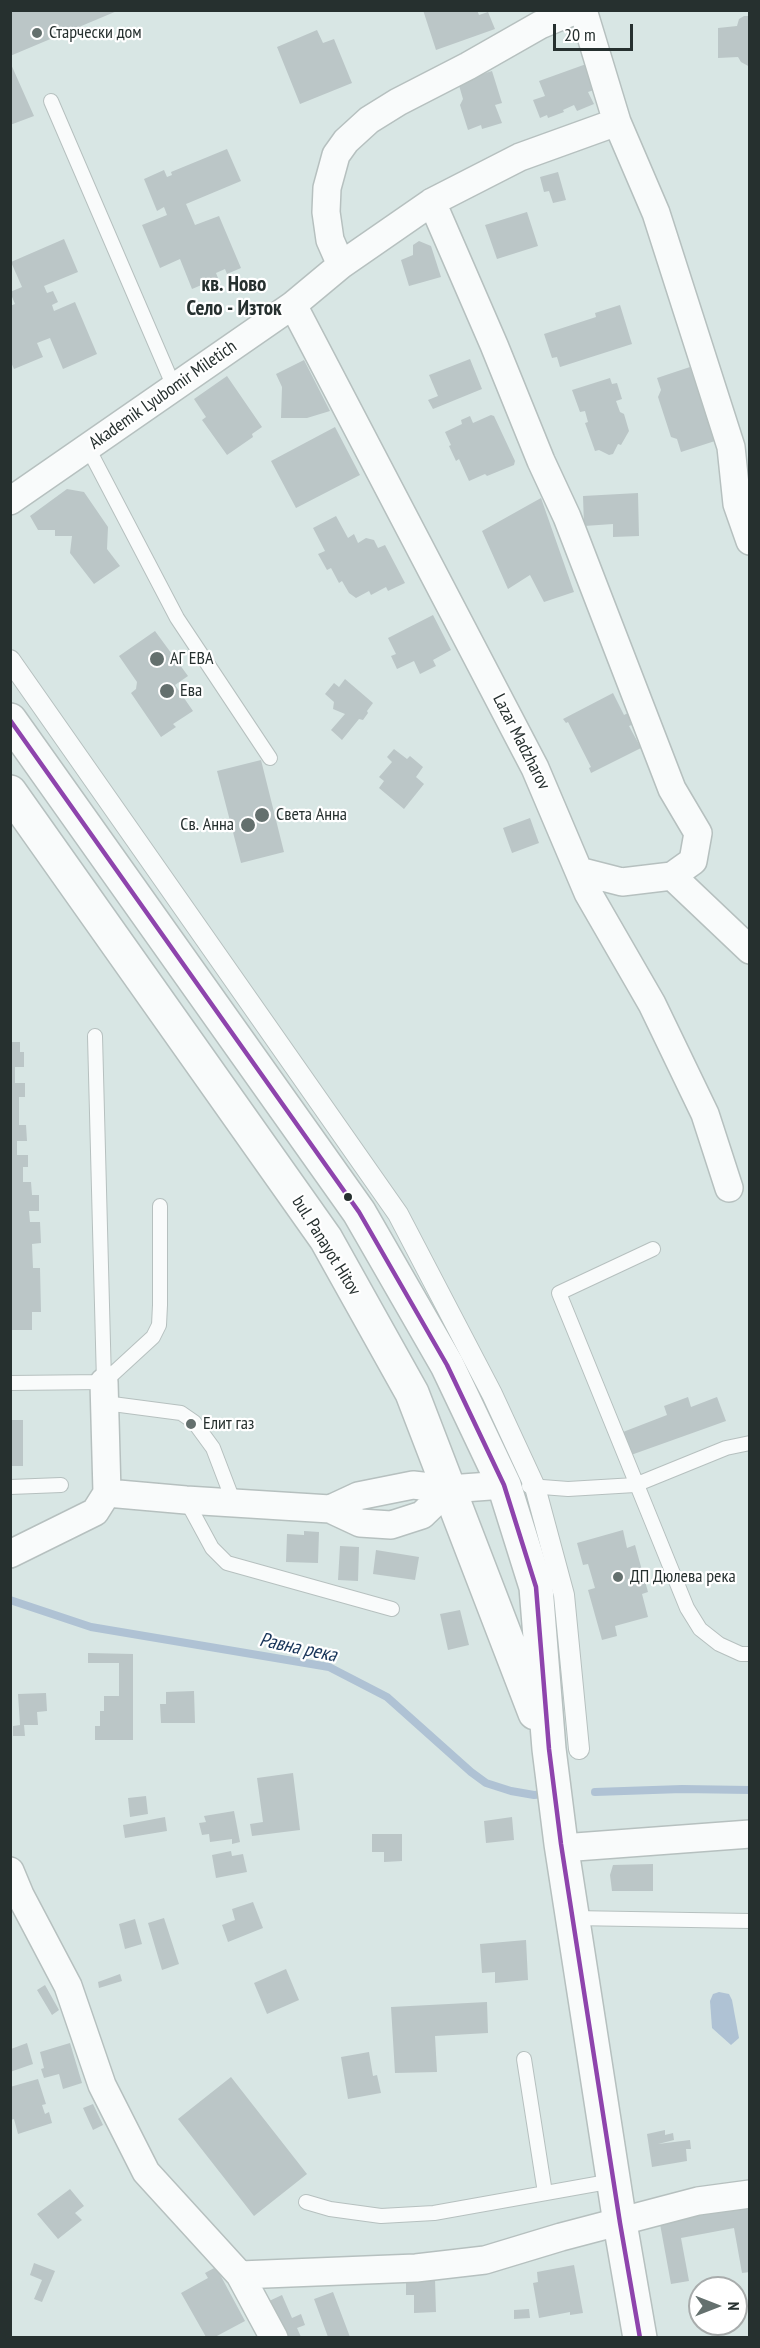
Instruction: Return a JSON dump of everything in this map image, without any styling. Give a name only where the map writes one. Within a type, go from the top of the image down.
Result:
[{"type":"street","points":[[342,265],[330,240],[326,212],[327,188],[336,155],[346,141],[369,120],[398,102],[468,66],[540,24],[576,10]]},
{"type":"street","points":[[583,10],[617,122],[656,213],[731,447],[741,469],[737,504],[750,540]]},
{"type":"street","name":"Akademik Lyubomir Miletich","points":[[10,501],[293,305],[342,265],[432,202],[520,157],[617,122]]},
{"type":"street","points":[[432,202],[541,461],[567,517],[672,789],[698,834],[693,861],[672,876],[622,882],[579,871]]},
{"type":"street","name":"Lazar Madzharov","points":[[293,305],[535,768],[588,893],[652,1004],[705,1114],[729,1188]]},
{"type":"street","points":[[10,660],[398,1214],[496,1401],[520,1486],[449,1489],[413,1485],[358,1496],[330,1509],[107,1493]]},
{"type":"street","name":"bul. Panayot Hitov","points":[[10,720],[359,1212],[520,1486],[564,1749],[561,1846],[613,2181],[640,2337]]},
{"type":"street","name":"bul. Panayot Hitov","points":[[10,792],[326,1239],[412,1393],[449,1489],[564,1749]]},
{"type":"street","points":[[672,876],[750,950]]},
{"type":"street","points":[[10,1554],[95,1512],[107,1493],[104,1393]]},
{"type":"street","points":[[561,1846],[750,1834]]},
{"type":"street","points":[[10,1871],[20,1895],[68,1986],[102,2085],[146,2172],[240,2275],[274,2337]]},
{"type":"street","points":[[240,2275],[417,2268],[485,2260],[561,2236],[620,2223],[698,2201],[750,2194]]},
{"type":"lane","points":[[51,101],[174,387]]},
{"type":"lane","points":[[87,448],[177,618],[270,758]]},
{"type":"lane","points":[[94,1036],[104,1393]]},
{"type":"lane","points":[[104,1393],[153,1337],[159,1325],[160,1206]]},
{"type":"lane","points":[[653,1249],[559,1293],[635,1485],[687,1608],[700,1629],[719,1644],[741,1654],[750,1654]]},
{"type":"lane","points":[[10,1383],[104,1393],[181,1413],[194,1422],[213,1448],[234,1503]]},
{"type":"lane","points":[[520,1486],[568,1489],[635,1485],[726,1448],[750,1443]]},
{"type":"lane","points":[[10,1487],[61,1485]]},
{"type":"lane","points":[[186,1500],[212,1548],[227,1563],[392,1609]]},
{"type":"lane","points":[[572,1918],[750,1921]]},
{"type":"lane","points":[[524,2059],[545,2193]]},
{"type":"lane","points":[[306,2202],[330,2209],[381,2217],[434,2213],[613,2181]]},
{"type":"water","points":[[719,1992],[729,1994],[732,2000],[739,2038],[731,2045],[712,2028],[710,2001],[713,1994]]},
{"type":"building","points":[[423,10],[477,10],[479,15],[488,12],[495,29],[436,50]]},
{"type":"building","name":"Старчески дом","points":[[10,11],[117,11],[10,56]]},
{"type":"building","points":[[750,16],[750,67],[741,62],[738,57],[718,58],[718,28],[737,26],[739,19]]},
{"type":"building","points":[[317,30],[323,43],[334,39],[352,83],[300,104],[277,47]]},
{"type":"building","name":"Старчески дом","points":[[10,62],[34,116],[10,125]]},
{"type":"building","points":[[589,63],[597,89],[588,92],[594,104],[577,111],[574,105],[563,110],[564,112],[548,118],[547,115],[540,118],[533,100],[545,96],[539,81]]},
{"type":"building","points":[[492,71],[502,103],[495,105],[502,123],[482,129],[481,125],[468,130],[460,105],[463,99],[458,82]]},
{"type":"building","points":[[227,149],[241,181],[186,204],[195,225],[219,216],[241,268],[227,274],[225,269],[216,273],[218,278],[192,289],[180,259],[160,268],[142,225],[167,215],[164,207],[157,211],[144,179],[164,170],[167,177],[172,175],[171,172]]},
{"type":"building","points":[[558,172],[566,200],[553,203],[549,191],[544,192],[540,177]]},
{"type":"building","points":[[527,212],[538,246],[497,259],[485,225]]},
{"type":"building","points":[[64,239],[78,272],[44,286],[47,293],[53,291],[58,302],[52,305],[54,311],[75,302],[97,354],[63,369],[50,338],[37,343],[43,357],[14,369],[10,360],[10,306],[15,304],[10,292],[22,287],[11,262]]},
{"type":"building","points":[[419,241],[431,246],[441,277],[409,286],[401,260],[413,255],[413,245]]},
{"type":"building","points":[[620,305],[632,344],[560,367],[557,357],[552,358],[544,334],[596,317],[595,313]]},
{"type":"building","points":[[470,359],[482,389],[433,409],[428,400],[438,396],[429,375]]},
{"type":"building","points":[[304,360],[330,411],[307,418],[281,418],[282,387],[276,374]]},
{"type":"building","points":[[690,367],[715,441],[681,452],[677,439],[671,437],[658,397],[661,390],[657,378]]},
{"type":"building","points":[[227,376],[262,427],[252,434],[253,437],[227,455],[202,420],[206,417],[194,399]]},
{"type":"building","points":[[610,378],[612,384],[617,383],[622,399],[616,401],[620,412],[624,414],[629,431],[621,445],[618,444],[613,454],[609,455],[599,450],[595,451],[585,423],[588,422],[585,411],[580,412],[572,390]]},
{"type":"building","points":[[491,415],[494,416],[515,461],[514,465],[469,481],[459,459],[456,461],[445,432],[462,424],[461,420],[470,416],[473,423]]},
{"type":"building","points":[[335,427],[360,475],[296,508],[271,461]]},
{"type":"building","points":[[67,489],[84,492],[108,527],[107,549],[120,566],[94,584],[70,553],[72,536],[55,536],[55,530],[38,530],[30,516]]},
{"type":"building","points":[[638,493],[639,536],[613,537],[613,524],[584,526],[583,496]]},
{"type":"building","points":[[541,498],[574,592],[544,602],[530,575],[508,589],[482,531]]},
{"type":"building","points":[[336,516],[348,538],[354,534],[358,543],[366,538],[374,540],[378,548],[385,545],[405,583],[388,591],[386,587],[371,595],[369,591],[356,598],[349,593],[342,581],[339,583],[331,568],[327,570],[318,554],[325,551],[313,528]]},
{"type":"building","points":[[433,615],[451,650],[433,660],[436,666],[420,674],[414,661],[397,669],[391,656],[396,654],[388,638]]},
{"type":"building","name":"Ева","points":[[155,631],[188,676],[175,685],[193,711],[173,724],[176,727],[161,737],[131,693],[136,689],[137,682],[119,656]]},
{"type":"building","points":[[345,679],[373,703],[363,720],[359,719],[342,740],[331,730],[345,714],[333,709],[334,702],[325,694],[334,683],[339,687]]},
{"type":"building","points":[[613,693],[624,715],[628,713],[634,724],[629,726],[641,748],[591,773],[589,768],[591,767],[568,722],[566,723],[563,719]]},
{"type":"building","points":[[394,749],[407,759],[410,756],[423,767],[416,777],[424,784],[404,809],[379,788],[384,781],[379,777],[392,762],[387,757]]},
{"type":"building","name":"Света Анна","points":[[261,760],[284,852],[241,863],[217,771]]},
{"type":"building","points":[[530,818],[539,843],[512,853],[503,828]]},
{"type":"building","points":[[10,1042],[20,1042],[20,1052],[24,1052],[24,1067],[15,1067],[15,1083],[25,1083],[25,1097],[19,1097],[19,1125],[26,1125],[27,1141],[17,1141],[17,1155],[28,1155],[28,1167],[23,1167],[23,1182],[31,1182],[32,1195],[39,1195],[39,1211],[29,1211],[30,1222],[40,1222],[41,1243],[32,1244],[33,1268],[40,1268],[41,1312],[32,1312],[32,1330],[10,1330]]},
{"type":"building","points":[[688,1397],[691,1407],[717,1397],[726,1421],[631,1455],[623,1432],[667,1415],[664,1406]]},
{"type":"building","points":[[10,1420],[23,1420],[23,1466],[10,1466]]},
{"type":"building","name":"ДП Дюлева река","points":[[623,1530],[627,1548],[635,1545],[648,1592],[642,1594],[648,1617],[615,1626],[617,1636],[602,1640],[588,1590],[595,1588],[588,1564],[583,1565],[577,1543]]},
{"type":"building","points":[[304,1531],[319,1532],[318,1563],[286,1562],[287,1534],[304,1535]]},
{"type":"building","points":[[340,1546],[359,1547],[358,1581],[338,1580]]},
{"type":"building","points":[[376,1550],[419,1557],[415,1580],[373,1574]]},
{"type":"building","points":[[460,1610],[469,1645],[448,1650],[440,1614]]},
{"type":"building","points":[[88,1653],[133,1654],[133,1740],[95,1740],[95,1726],[100,1726],[100,1711],[104,1711],[104,1696],[119,1696],[119,1663],[88,1663]]},
{"type":"building","points":[[194,1691],[195,1723],[161,1723],[160,1704],[166,1704],[166,1692]]},
{"type":"building","points":[[46,1693],[47,1711],[37,1712],[38,1725],[24,1725],[25,1736],[13,1736],[13,1726],[20,1725],[18,1694]]},
{"type":"building","points":[[293,1773],[300,1830],[252,1836],[250,1824],[263,1822],[257,1778]]},
{"type":"building","points":[[146,1796],[148,1814],[130,1817],[128,1798]]},
{"type":"building","points":[[234,1811],[240,1842],[232,1844],[232,1839],[210,1842],[209,1834],[202,1835],[199,1823],[206,1822],[204,1816]]},
{"type":"building","points":[[165,1817],[167,1831],[125,1838],[123,1825]]},
{"type":"building","points":[[512,1817],[514,1840],[486,1843],[484,1821]]},
{"type":"building","points":[[372,1834],[402,1834],[402,1861],[384,1862],[384,1852],[372,1852]]},
{"type":"building","points":[[231,1851],[232,1856],[243,1854],[247,1872],[216,1878],[212,1855]]},
{"type":"building","points":[[653,1864],[653,1891],[612,1891],[610,1875],[613,1865]]},
{"type":"building","points":[[253,1902],[263,1928],[228,1942],[222,1925],[235,1920],[232,1909]]},
{"type":"building","points":[[164,1918],[179,1964],[162,1970],[148,1923]]},
{"type":"building","points":[[135,1919],[142,1944],[125,1949],[119,1924]]},
{"type":"building","points":[[526,1940],[528,1980],[495,1983],[495,1972],[482,1973],[480,1944]]},
{"type":"building","points":[[286,1969],[299,2000],[267,2014],[254,1983]]},
{"type":"building","points":[[120,1974],[122,1981],[99,1988],[98,1982]]},
{"type":"building","points":[[45,1985],[59,2010],[52,2015],[37,1990]]},
{"type":"building","points":[[487,2002],[488,2033],[435,2036],[437,2072],[395,2073],[391,2007]]},
{"type":"building","points":[[27,2043],[33,2064],[10,2072],[11,2049]]},
{"type":"building","points":[[70,2043],[82,2083],[63,2089],[59,2074],[44,2078],[40,2052]]},
{"type":"building","points":[[369,2052],[373,2076],[377,2075],[381,2093],[348,2099],[341,2057]]},
{"type":"building","points":[[231,2077],[307,2174],[254,2216],[178,2119]]},
{"type":"building","points":[[38,2079],[46,2104],[42,2105],[45,2114],[49,2112],[52,2123],[18,2134],[14,2119],[10,2120],[10,2087]]},
{"type":"building","points":[[93,2104],[103,2125],[93,2130],[83,2108]]},
{"type":"building","points":[[665,2130],[665,2135],[673,2133],[674,2140],[658,2144],[690,2140],[691,2149],[686,2149],[687,2161],[652,2167],[647,2134]]},
{"type":"building","points":[[70,2189],[84,2206],[75,2213],[82,2220],[58,2239],[37,2214]]},
{"type":"building","points":[[750,2204],[750,2272],[742,2273],[734,2228],[681,2238],[688,2281],[671,2284],[660,2224],[667,2220]]},
{"type":"building","points":[[34,2263],[55,2271],[42,2302],[34,2299],[42,2280],[30,2275]]},
{"type":"building","points":[[574,2265],[583,2313],[570,2315],[570,2312],[539,2318],[533,2283],[538,2282],[537,2272]]},
{"type":"building","points":[[216,2267],[245,2321],[215,2337],[206,2337],[181,2293],[208,2278],[205,2273]]},
{"type":"building","points":[[435,2279],[436,2312],[414,2313],[414,2295],[406,2295],[406,2280]]},
{"type":"building","points":[[333,2292],[350,2337],[328,2337],[314,2299]]},
{"type":"building","points":[[282,2295],[292,2318],[301,2314],[305,2325],[297,2328],[301,2337],[283,2337],[267,2302]]},
{"type":"building","points":[[529,2309],[530,2318],[514,2319],[514,2310]]},
{"type":"waterway","name":"Равна река","points":[[10,1600],[91,1627],[329,1667],[387,1697],[486,1783],[511,1791],[534,1795],[546,1794]]},
{"type":"waterway","name":"Равна река","points":[[595,1792],[682,1789],[750,1790]]},
{"type":"transit line","points":[[10,720],[359,1212],[447,1365],[504,1485],[536,1587],[549,1749],[561,1844],[640,2338]]},
{"type":"place","name":"Старчески дом","points":[[37,33]]},
{"type":"place","name":"АГ ЕВА","points":[[157,659]]},
{"type":"place","name":"Ева","points":[[167,691]]},
{"type":"place","name":"Света Анна","points":[[262,815]]},
{"type":"place","name":"Св. Анна","points":[[248,825]]},
{"type":"place","name":"Елит газ","points":[[191,1424]]},
{"type":"place","name":"ДП Дюлева река","points":[[618,1577]]},
{"type":"district","name":"кв. Ново Село - Изток","points":[[234,297]]}]
